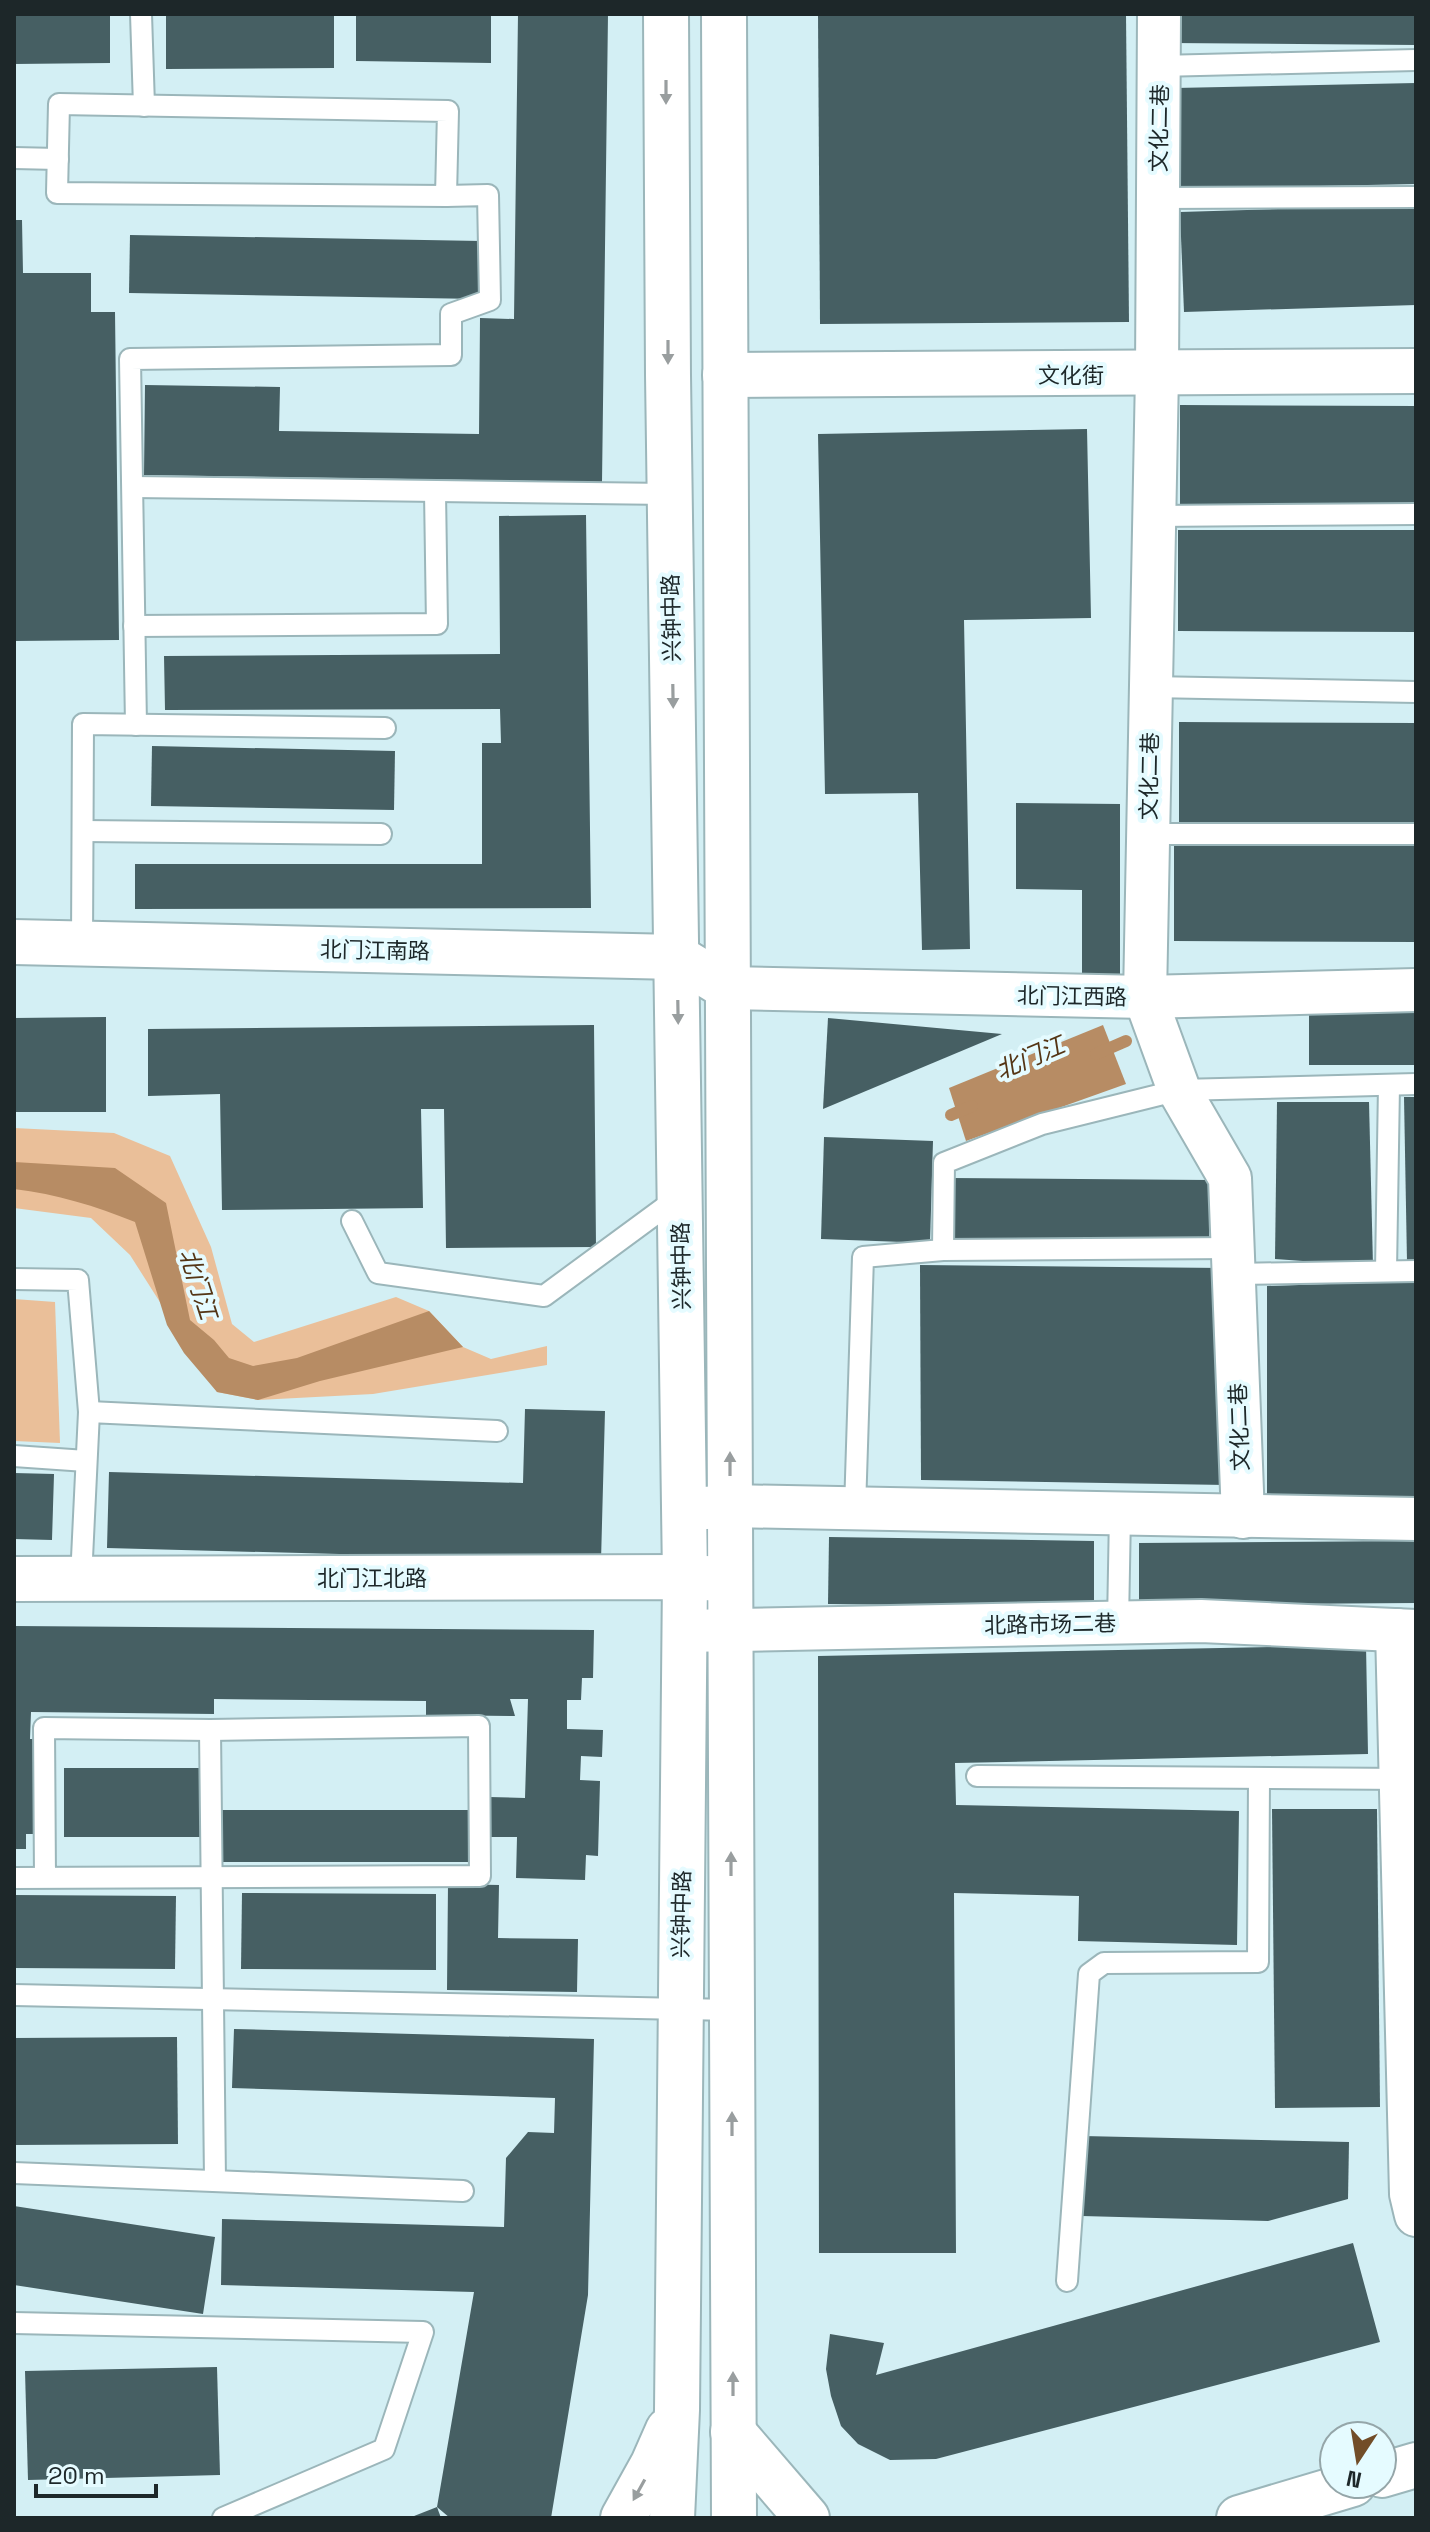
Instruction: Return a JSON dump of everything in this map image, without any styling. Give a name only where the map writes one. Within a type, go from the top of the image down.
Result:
[{"type":"main road","name":"兴钟中路","points":[[666,14],[669,494],[685,1577],[677,2410],[672,2518]]},
{"type":"main road","points":[[724,14],[734,2518]]},
{"type":"main road","name":"文化街","points":[[725,375],[1416,371]]},
{"type":"main road","name":"北门江南路","points":[[14,942],[677,957]]},
{"type":"main road","points":[[677,957],[728,988]]},
{"type":"main road","name":"北门江北路","points":[[14,1579],[685,1577],[730,1580]]},
{"type":"main road","points":[[623,2518],[653,2464],[677,2410]]},
{"type":"main road","points":[[733,2432],[807,2518]]},
{"type":"main road","points":[[1239,2518],[1318,2494]]},
{"type":"street","name":"文化二巷","points":[[1159,14],[1157,374],[1145,997],[1179,1090],[1230,1178],[1243,1517]]},
{"type":"street","name":"北门江西路","points":[[728,988],[1145,997],[1416,990]]},
{"type":"street","points":[[683,1510],[730,1506],[1416,1519]]},
{"type":"street","name":"北路市场二巷","points":[[684,1631],[1201,1621],[1406,1631]]},
{"type":"street","points":[[1406,1631],[1411,2194],[1416,2215]]},
{"type":"lane","points":[[141,14],[144,106]]},
{"type":"lane","points":[[1159,66],[1416,60]]},
{"type":"lane","points":[[136,725],[130,359],[451,355],[451,314],[490,300],[488,195],[446,196],[57,193],[59,104],[448,111],[446,196]]},
{"type":"lane","points":[[14,158],[58,159]]},
{"type":"lane","points":[[1158,198],[1416,197]]},
{"type":"lane","points":[[133,487],[669,494]]},
{"type":"lane","points":[[134,626],[437,624],[435,492]]},
{"type":"lane","points":[[1154,516],[1416,514]]},
{"type":"lane","points":[[1150,687],[1416,692]]},
{"type":"lane","points":[[82,944],[83,724],[385,728]]},
{"type":"lane","points":[[83,831],[381,834]]},
{"type":"lane","points":[[1148,834],[1416,834]]},
{"type":"lane","points":[[943,1250],[944,1163],[1042,1124],[1179,1090],[1416,1084]]},
{"type":"lane","points":[[1386,1271],[1389,1085]]},
{"type":"lane","points":[[352,1221],[378,1273],[544,1296],[680,1196]]},
{"type":"lane","points":[[855,1509],[863,1257],[943,1250],[1416,1271]]},
{"type":"lane","points":[[14,1279],[78,1280],[89,1412],[81,1579]]},
{"type":"lane","points":[[89,1412],[497,1431]]},
{"type":"lane","points":[[14,1456],[86,1461]]},
{"type":"lane","points":[[1118,1623],[1120,1514]]},
{"type":"lane","points":[[14,1878],[480,1876],[479,1726],[210,1730],[44,1728],[45,1877]]},
{"type":"lane","points":[[210,1730],[215,2181]]},
{"type":"lane","points":[[977,1776],[1408,1779]]},
{"type":"lane","points":[[1067,2281],[1089,1974],[1104,1963],[1258,1962],[1259,1778]]},
{"type":"lane","points":[[14,1995],[731,2010]]},
{"type":"lane","points":[[14,2173],[463,2191]]},
{"type":"lane","points":[[14,2323],[423,2332],[384,2449],[223,2518]]},
{"type":"shaded area","points":[[14,1128],[114,1133],[170,1156],[211,1247],[232,1324],[254,1342],[396,1297],[429,1311],[463,1347],[491,1359],[547,1346],[547,1365],[373,1394],[258,1400],[217,1392],[130,1255],[91,1218],[14,1208]]},
{"type":"shaded area","points":[[14,1299],[55,1302],[60,1443],[14,1441]]},
{"type":"water","points":[[1103,1025],[1126,1084],[966,1141],[949,1088]]},
{"type":"water","points":[[14,1162],[115,1168],[166,1203],[190,1320],[214,1340],[229,1358],[253,1366],[297,1358],[429,1311],[463,1347],[320,1381],[258,1400],[217,1392],[184,1353],[167,1325],[135,1222],[76,1201],[14,1189]]},
{"type":"building","points":[[14,14],[110,14],[110,63],[14,64]]},
{"type":"building","points":[[166,14],[334,14],[334,68],[166,69]]},
{"type":"building","points":[[356,14],[491,14],[491,63],[356,61]]},
{"type":"building","points":[[518,14],[608,14],[602,482],[144,475],[145,385],[280,387],[279,431],[479,434],[480,318],[514,319]]},
{"type":"building","points":[[818,14],[1126,14],[1129,322],[820,324]]},
{"type":"building","points":[[1170,14],[1416,14],[1416,45],[1170,43]]},
{"type":"building","points":[[1416,83],[1416,184],[1178,189],[1175,88]]},
{"type":"building","points":[[1416,205],[1416,305],[1184,312],[1180,212]]},
{"type":"building","points":[[14,220],[22,220],[23,273],[91,273],[91,312],[115,312],[119,640],[14,641]]},
{"type":"building","points":[[130,235],[481,241],[480,299],[129,293]]},
{"type":"building","points":[[1180,405],[1416,406],[1416,507],[1180,507]]},
{"type":"building","points":[[1087,429],[1091,618],[964,620],[970,949],[922,950],[918,793],[825,794],[818,434]]},
{"type":"building","points":[[586,515],[591,908],[135,909],[135,864],[482,864],[482,743],[501,743],[500,709],[165,710],[164,656],[500,654],[499,516]]},
{"type":"building","points":[[1178,530],[1416,530],[1416,632],[1178,631]]},
{"type":"building","points":[[1179,722],[1416,723],[1416,824],[1179,824]]},
{"type":"building","points":[[152,746],[395,751],[394,810],[151,806]]},
{"type":"building","points":[[1016,803],[1120,804],[1120,977],[1082,977],[1082,890],[1016,889]]},
{"type":"building","points":[[1174,840],[1416,840],[1416,942],[1174,941]]},
{"type":"building","points":[[1309,1003],[1416,1003],[1416,1065],[1309,1065]]},
{"type":"building","points":[[106,1017],[106,1112],[14,1112],[14,1018]]},
{"type":"building","points":[[828,1018],[1002,1034],[823,1109]]},
{"type":"building","points":[[594,1025],[596,1247],[446,1248],[444,1109],[421,1109],[423,1208],[222,1210],[220,1094],[148,1096],[148,1029]]},
{"type":"building","points":[[1404,1097],[1416,1097],[1416,1261],[1407,1262]]},
{"type":"building","points":[[1277,1102],[1369,1102],[1373,1266],[1275,1259]]},
{"type":"building","points":[[824,1137],[933,1141],[930,1243],[821,1239]]},
{"type":"building","points":[[950,1178],[1209,1180],[1209,1239],[950,1238]]},
{"type":"building","points":[[920,1265],[1223,1268],[1226,1485],[921,1480]]},
{"type":"building","points":[[1416,1281],[1416,1497],[1267,1497],[1267,1286]]},
{"type":"building","points":[[525,1409],[605,1411],[601,1561],[107,1548],[109,1472],[523,1483]]},
{"type":"building","points":[[14,1473],[54,1474],[52,1540],[14,1539]]},
{"type":"building","points":[[829,1537],[1094,1541],[1094,1607],[828,1604]]},
{"type":"building","points":[[1416,1541],[1416,1603],[1139,1605],[1139,1543]]},
{"type":"building","points":[[14,1626],[594,1630],[593,1678],[582,1678],[581,1700],[567,1700],[567,1729],[603,1730],[602,1757],[581,1756],[580,1780],[600,1781],[598,1856],[586,1855],[585,1880],[516,1878],[517,1837],[488,1837],[489,1797],[525,1798],[528,1699],[510,1699],[515,1716],[426,1715],[426,1701],[214,1699],[214,1714],[31,1712],[30,1739],[41,1739],[40,1834],[26,1834],[26,1849],[14,1849]]},
{"type":"building","points":[[1366,1645],[1368,1754],[955,1763],[956,1805],[1239,1811],[1237,1945],[1078,1941],[1079,1896],[954,1893],[956,2253],[819,2253],[818,1656]]},
{"type":"building","points":[[64,1768],[203,1768],[204,1837],[64,1837]]},
{"type":"building","points":[[1272,1809],[1377,1809],[1380,2107],[1275,2108]]},
{"type":"building","points":[[218,1810],[472,1810],[472,1862],[218,1862]]},
{"type":"building","points":[[448,1884],[499,1885],[498,1938],[578,1939],[577,1992],[447,1990]]},
{"type":"building","points":[[242,1893],[436,1894],[436,1970],[241,1969]]},
{"type":"building","points":[[14,1895],[176,1896],[175,1969],[14,1968]]},
{"type":"building","points":[[234,2029],[594,2039],[588,2295],[551,2518],[450,2518],[437,2507],[474,2292],[221,2285],[222,2219],[504,2227],[506,2158],[528,2132],[554,2133],[555,2098],[232,2088]]},
{"type":"building","points":[[177,2037],[178,2144],[14,2145],[14,2038]]},
{"type":"building","points":[[1083,2136],[1349,2142],[1348,2199],[1268,2221],[1082,2216]]},
{"type":"building","points":[[14,2206],[215,2237],[203,2314],[14,2285]]},
{"type":"building","points":[[1353,2243],[1380,2342],[936,2459],[890,2460],[858,2444],[841,2426],[831,2396],[826,2369],[830,2334],[884,2343],[876,2375]]},
{"type":"building","points":[[217,2367],[220,2475],[28,2480],[25,2371]]},
{"type":"building","points":[[437,2507],[441,2518],[409,2518]]},
{"type":"waterway","name":"北门江","points":[[1096,1054],[1126,1041]]},
{"type":"waterway","name":"北门江","points":[[951,1115],[972,1106]]}]
